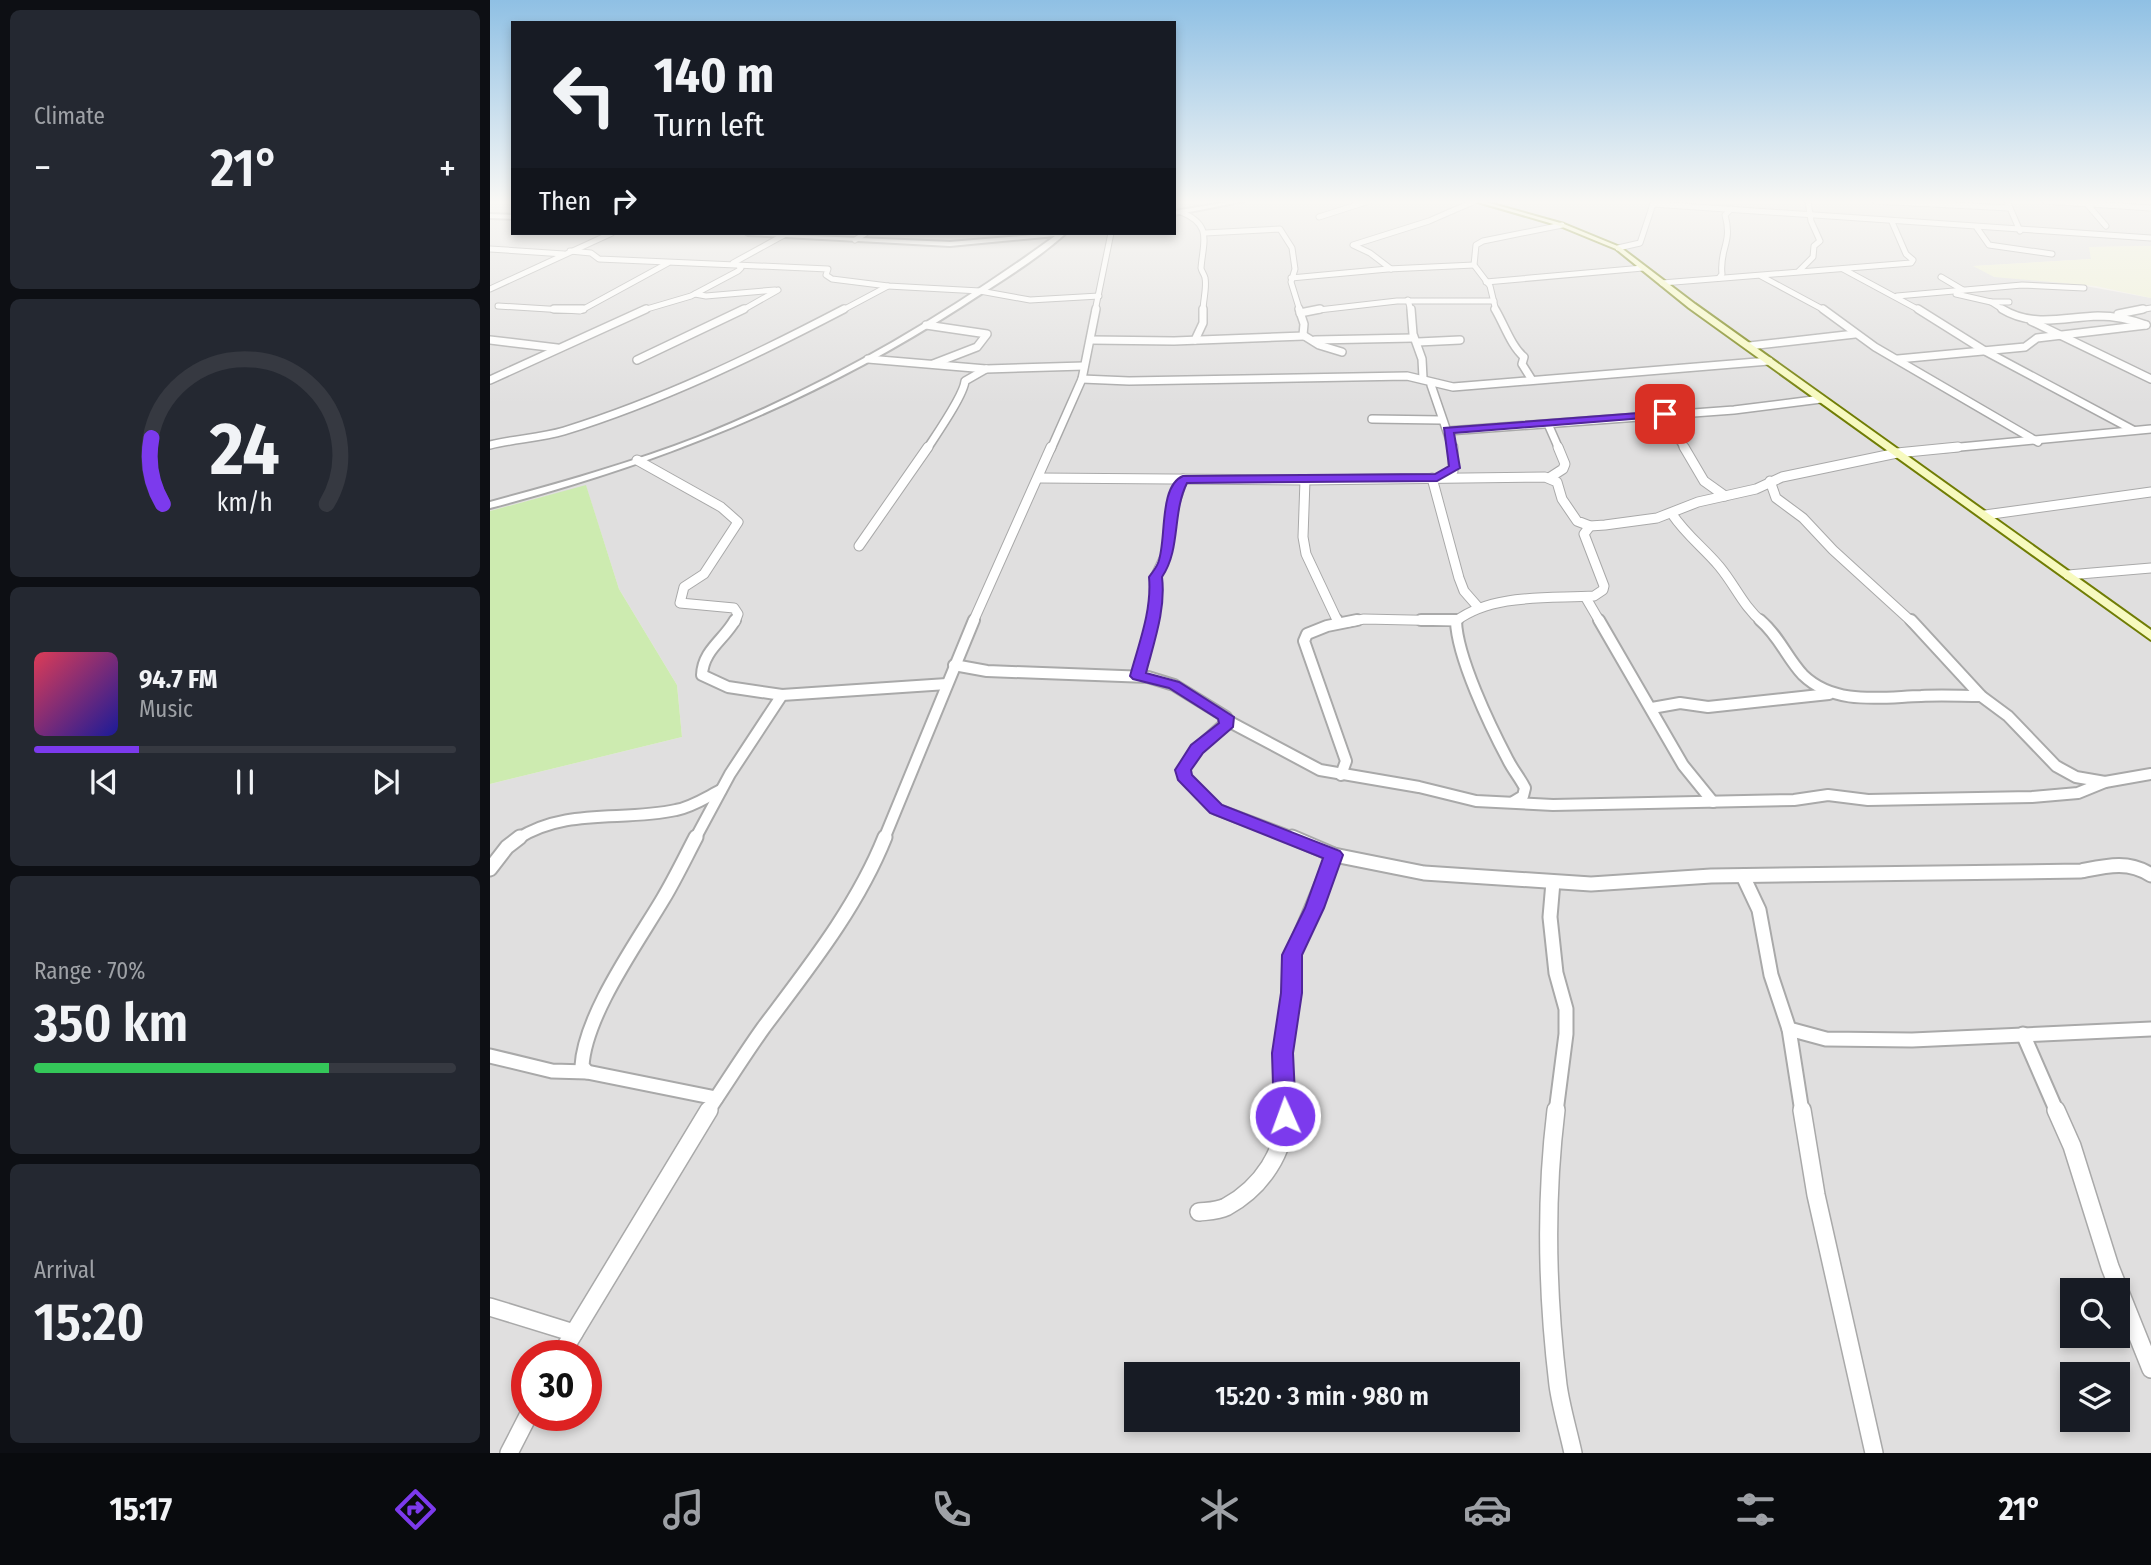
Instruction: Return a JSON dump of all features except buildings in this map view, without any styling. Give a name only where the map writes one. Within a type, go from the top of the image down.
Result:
[{"type":"main road","points":[[1644,269],[2151,636]]},
{"type":"street","points":[[490,289],[532,269]]},
{"type":"street","points":[[498,306],[580,311],[657,269]]},
{"type":"street","points":[[490,380],[636,312],[695,294],[740,269]]},
{"type":"street","points":[[824,269],[828,269],[826,275],[832,279],[888,286],[980,291],[1030,300],[1099,296]]},
{"type":"street","points":[[490,505],[637,460],[728,428],[868,359],[1013,269]]},
{"type":"street","points":[[569,1340],[625,1243],[716,1098],[763,1029],[821,952],[874,865],[954,665],[1040,478],[1082,379],[1104,269]]},
{"type":"street","points":[[1195,340],[1203,323],[1206,280],[1201,269]]},
{"type":"street","points":[[1295,269],[1292,278],[1304,336]]},
{"type":"street","points":[[1292,278],[1395,269]]},
{"type":"street","points":[[1477,269],[1486,282],[1517,351],[1524,356],[1522,364],[1532,380]]},
{"type":"street","points":[[1486,282],[1634,269]]},
{"type":"street","points":[[1719,278],[1721,269]]},
{"type":"street","points":[[1662,283],[1843,269],[1896,296],[1985,351],[2133,430]]},
{"type":"street","points":[[1760,276],[1845,322],[1855,334],[2038,442]]},
{"type":"street","points":[[1941,277],[1963,290]]},
{"type":"street","points":[[490,279],[508,280]]},
{"type":"street","points":[[1896,296],[2022,285],[2084,288]]},
{"type":"street","points":[[490,444],[559,432],[668,395],[781,343],[888,286]]},
{"type":"street","points":[[637,360],[685,340],[697,331],[741,312],[778,290],[706,296],[695,294]]},
{"type":"street","points":[[1947,292],[1991,302],[2009,302]]},
{"type":"street","points":[[1300,313],[1356,304],[1408,300],[1494,301]]},
{"type":"street","points":[[1408,300],[1423,379]]},
{"type":"street","points":[[1991,302],[2010,314],[2062,335],[2151,379]]},
{"type":"street","points":[[2029,320],[2112,315],[2151,308]]},
{"type":"street","points":[[2112,315],[2148,326]]},
{"type":"street","points":[[926,325],[987,334],[977,347],[933,364]]},
{"type":"street","points":[[1898,359],[2025,347],[2035,339],[2148,326]]},
{"type":"street","points":[[1749,346],[1855,334]]},
{"type":"street","points":[[1091,340],[1304,336],[1342,352]]},
{"type":"street","points":[[490,340],[558,348]]},
{"type":"street","points":[[1311,340],[1460,340]]},
{"type":"street","points":[[868,359],[986,369],[1084,366]]},
{"type":"street","points":[[1082,379],[1117,382],[1401,376],[1423,379],[1432,385],[1453,387],[1769,361]]},
{"type":"street","points":[[859,547],[902,481],[926,451],[956,399],[964,391],[965,381],[986,369]]},
{"type":"street","points":[[1432,385],[1433,401],[1448,430],[1455,464],[1453,471],[1434,478]]},
{"type":"street","points":[[1448,430],[1734,410],[1821,399]]},
{"type":"street","points":[[1665,414],[1704,481],[1725,496]]},
{"type":"street","points":[[1372,419],[1441,420]]},
{"type":"street","points":[[1548,424],[1565,464],[1563,469],[1549,478]]},
{"type":"street","points":[[1040,478],[1549,478],[1557,482],[1562,499],[1572,515],[1590,526],[1672,514],[1683,507],[1756,489],[1770,481],[1897,453],[2038,442],[2151,429]]},
{"type":"street","points":[[637,460],[721,508],[738,522],[704,574],[684,587],[680,600],[680,603],[686,604],[734,608],[738,614],[735,623],[708,652],[701,665],[702,675],[728,687],[782,695],[947,684]]},
{"type":"street","points":[[1449,472],[1460,477]]},
{"type":"street","points":[[1434,478],[1451,557],[1464,591],[1478,607]]},
{"type":"street","points":[[1138,676],[1157,592],[1155,577],[1165,563],[1170,493],[1183,479]]},
{"type":"street","points":[[1157,480],[1170,493]]},
{"type":"street","points":[[1305,480],[1303,537],[1306,555],[1338,624]]},
{"type":"street","points":[[1770,481],[1776,498],[1803,518],[1833,550],[1906,615],[1981,696],[2008,716],[2066,773],[2105,782],[2151,774]]},
{"type":"street","points":[[1985,515],[2151,492]]},
{"type":"street","points":[[1672,514],[1688,537],[1720,567],[1748,610],[1773,631],[1801,674],[1832,694]]},
{"type":"street","points":[[1341,775],[1346,761],[1304,641],[1307,634],[1364,619],[1455,621],[1478,607],[1491,603],[1586,598],[1600,593],[1604,586],[1584,534],[1590,526]]},
{"type":"street","points":[[2068,575],[2151,568]]},
{"type":"street","points":[[1586,598],[1651,708],[1668,743],[1685,770],[1713,802]]},
{"type":"street","points":[[1455,621],[1454,629],[1468,668],[1506,757],[1525,788],[1523,796],[1511,803]]},
{"type":"street","points":[[954,665],[1002,672],[1138,676],[1174,685],[1226,717],[1228,721],[1320,770],[1419,787],[1476,801],[1565,805],[1794,800],[1828,795],[1868,800],[2032,797],[2078,793],[2105,782]]},
{"type":"street","points":[[1651,708],[1680,704],[1708,708],[1832,694],[1888,700],[1919,696],[1981,696]]},
{"type":"street","points":[[587,1072],[582,1066],[583,1049],[593,1020],[615,975],[665,896],[730,774],[782,695]]},
{"type":"street","points":[[1228,721],[1187,761],[1183,770],[1184,776],[1216,809],[1334,855],[1424,873],[1591,884],[1676,877],[2081,871],[2127,863],[2140,866],[2151,875]]},
{"type":"street","points":[[490,869],[508,846],[538,828],[561,819],[586,814],[674,811],[721,790]]},
{"type":"street","points":[[1199,1212],[1224,1208],[1245,1192],[1270,1169],[1279,1149],[1285,1116],[1282,1053],[1291,993],[1292,955],[1334,855]]},
{"type":"street","points":[[1743,876],[1759,910],[1771,975],[1789,1029],[1823,1231],[1874,1453]]},
{"type":"street","points":[[1553,882],[1550,917],[1556,973],[1566,1009],[1566,1034],[1549,1166],[1550,1295],[1558,1387],[1573,1453]]},
{"type":"street","points":[[1789,1029],[1826,1039],[1888,1040],[2151,1029]]},
{"type":"street","points":[[2023,1034],[2072,1146],[2110,1268],[2151,1369]]},
{"type":"street","points":[[490,1056],[552,1070],[587,1072],[716,1098]]},
{"type":"street","points":[[490,1307],[573,1333]]},
{"type":"street","points":[[509,1453],[520,1431]]},
{"type":"shaded area","points":[[490,269],[1990,269],[2151,298],[2151,1453],[490,1453],[490,784],[682,737],[677,685],[619,589],[586,486],[490,511]]},
{"type":"green space","points":[[1978,269],[2151,269],[2151,298],[2096,286],[1994,277]]},
{"type":"green space","points":[[586,485],[619,589],[677,685],[682,737],[490,784],[490,511]]},
{"type":"route","points":[[1285,1116],[1282,1053],[1291,993],[1292,955],[1334,855],[1216,809],[1184,776],[1183,770],[1197,749],[1227,724],[1226,717],[1164,680],[1138,676],[1147,646],[1157,592],[1155,577],[1165,563],[1174,497],[1183,479],[1437,478],[1455,468],[1448,430],[1455,432],[1665,414]]}]
